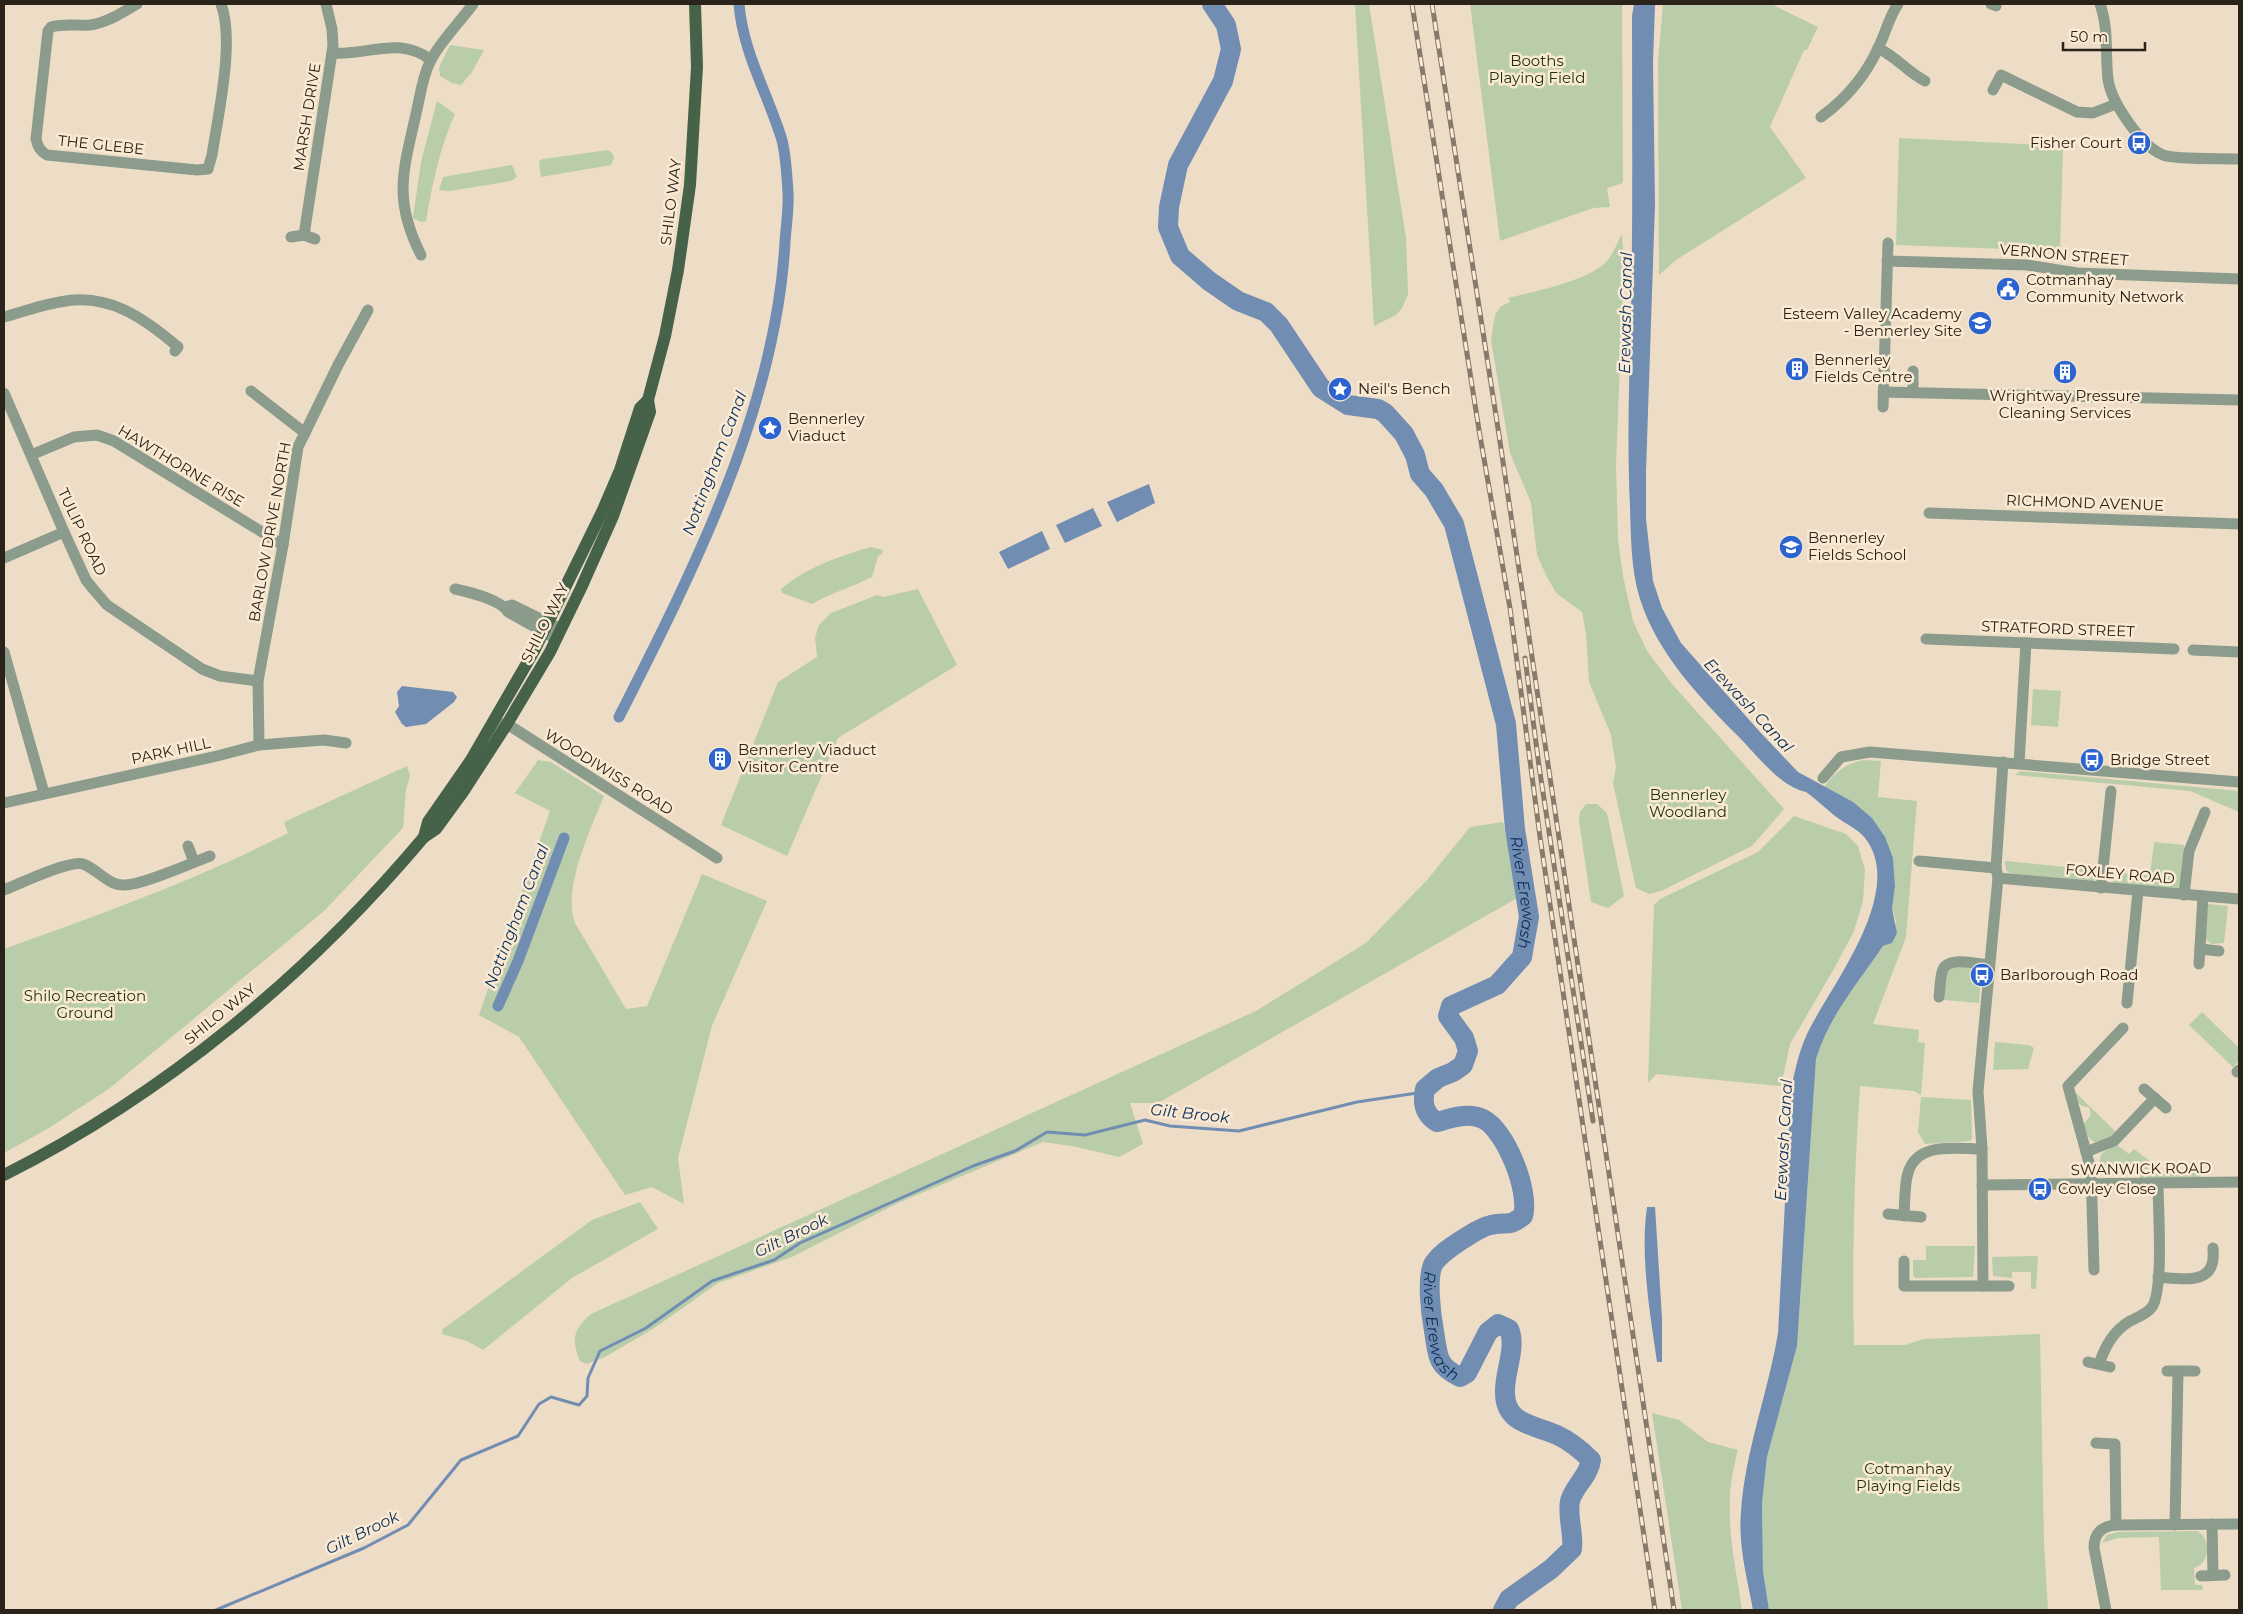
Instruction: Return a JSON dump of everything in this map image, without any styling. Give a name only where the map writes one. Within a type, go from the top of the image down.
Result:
[{"type":"main road","name":"SHILO WAY","points":[[4,1174],[92,1127],[146,1092],[202,1050],[274,990],[333,936],[424,838],[436,829],[507,724],[559,634],[596,556],[626,482],[650,412],[648,400],[665,336],[678,270],[690,184],[697,67],[695,4]]},
{"type":"main road","name":"SHILO WAY","points":[[424,838],[428,822],[486,735],[546,628],[602,512],[620,470],[640,408],[648,400]]},
{"type":"street","name":"THE GLEBE","points":[[137,4],[104,21],[91,25],[57,25],[51,27],[48,32],[36,139],[40,149],[47,155],[197,170],[208,169],[212,155],[226,50],[226,22],[221,4]]},
{"type":"street","name":"MARSH DRIVE","points":[[291,236],[310,237],[332,53],[332,29],[326,4]]},
{"type":"street","points":[[421,255],[406,222],[402,191],[411,137],[431,60],[473,4]]},
{"type":"street","points":[[1821,117],[1835,107],[1856,86],[1878,48],[1898,4]]},
{"type":"street","points":[[2100,4],[2106,29],[2108,79],[2116,104],[2139,134],[2162,154],[2239,159]]},
{"type":"street","points":[[332,53],[403,46],[420,52],[431,60]]},
{"type":"street","points":[[1878,48],[1897,58],[1908,70],[1926,81]]},
{"type":"street","points":[[1993,90],[2001,75],[2077,112],[2092,113],[2116,104]]},
{"type":"street","points":[[1883,407],[1888,243]]},
{"type":"street","name":"VERNON STREET","points":[[1887,261],[2027,265],[2078,273],[2239,279]]},
{"type":"street","points":[[4,317],[59,302],[74,300],[104,304],[119,308],[148,322],[178,347],[175,351]]},
{"type":"street","name":"BARLOW DRIVE NORTH","points":[[259,745],[258,680],[283,545],[298,447],[338,365],[368,310]]},
{"type":"street","points":[[1913,371],[1913,392]]},
{"type":"street","points":[[250,391],[305,433]]},
{"type":"street","points":[[1883,392],[2239,400]]},
{"type":"street","name":"TULIP ROAD","points":[[4,393],[86,580],[108,605],[202,669],[220,676],[258,680]]},
{"type":"street","name":"HAWTHORNE RISE","points":[[31,455],[74,437],[97,435],[114,442],[283,545]]},
{"type":"street","name":"RICHMOND AVENUE","points":[[1929,513],[2239,524]]},
{"type":"street","points":[[4,558],[64,532]]},
{"type":"street","points":[[455,589],[505,607],[508,612],[559,634]]},
{"type":"street","name":"STRATFORD STREET","points":[[1926,639],[1942,634],[2026,643],[2174,649]]},
{"type":"street","points":[[2019,763],[2026,643]]},
{"type":"street","points":[[2193,650],[2239,652]]},
{"type":"street","points":[[4,652],[9,692],[44,793]]},
{"type":"street","points":[[486,735],[500,724],[507,724]]},
{"type":"street","name":"WOODIWISS ROAD","points":[[507,724],[717,858]]},
{"type":"street","name":"PARK HILL","points":[[4,803],[259,745],[324,740],[346,743]]},
{"type":"street","points":[[1823,778],[1841,757],[1857,753],[1881,752],[2239,782]]},
{"type":"street","points":[[1983,1286],[1982,1149],[1978,1092],[1997,873],[2003,762]]},
{"type":"street","points":[[2101,888],[2111,792]]},
{"type":"street","points":[[2184,895],[2189,851],[2205,812]]},
{"type":"street","points":[[188,846],[194,862]]},
{"type":"street","points":[[4,890],[75,863],[82,864],[108,880],[123,886],[210,856]]},
{"type":"street","name":"FOXLEY ROAD","points":[[1919,861],[2101,888],[2239,899]]},
{"type":"street","points":[[2124,995],[2138,891]]},
{"type":"street","points":[[2198,964],[2203,896]]},
{"type":"street","points":[[2200,949],[2219,951]]},
{"type":"street","points":[[1940,996],[1942,972],[1946,965],[1955,961],[1989,965]]},
{"type":"street","points":[[2094,1269],[2093,1184],[2080,1114],[2068,1086],[2123,1028]]},
{"type":"street","points":[[2144,1089],[2166,1108]]},
{"type":"street","points":[[2086,1152],[2114,1141],[2154,1098]]},
{"type":"street","points":[[1904,1216],[1907,1175],[1910,1166],[1920,1155],[1934,1149],[1982,1149]]},
{"type":"street","name":"SWANWICK ROAD","points":[[1982,1185],[2239,1182]]},
{"type":"street","points":[[2099,1364],[2108,1342],[2121,1327],[2147,1313],[2152,1308],[2156,1298],[2158,1278],[2158,1184]]},
{"type":"street","points":[[1888,1214],[1922,1217]]},
{"type":"street","points":[[2158,1278],[2192,1279],[2204,1275],[2212,1264],[2213,1248]]},
{"type":"street","points":[[1904,1261],[1904,1286],[2009,1286]]},
{"type":"street","points":[[2175,1524],[2173,1371],[2195,1371]]},
{"type":"street","points":[[2096,1442],[2115,1444],[2116,1525]]},
{"type":"street","points":[[2212,1524],[2213,1575]]},
{"type":"street","points":[[2106,1610],[2094,1548],[2095,1538],[2104,1528],[2116,1525],[2239,1524]]},
{"type":"green space","points":[[1355,4],[1369,4],[1406,238],[1408,295],[1402,308],[1396,315],[1374,326]]},
{"type":"green space","name":"Booths Playing Field","points":[[1470,4],[1622,4],[1623,183],[1607,188],[1610,207],[1593,208],[1500,241]]},
{"type":"green space","points":[[1663,4],[1775,4],[1775,6],[1818,27],[1807,50],[1804,50],[1770,127],[1806,178],[1676,260],[1659,275],[1658,61]]},
{"type":"green space","points":[[450,45],[484,50],[472,72],[461,85],[452,83],[440,76],[439,68]]},
{"type":"green space","points":[[437,101],[455,114],[437,166],[426,221],[421,222],[413,218],[421,162]]},
{"type":"green space","points":[[1899,138],[2063,146],[2060,251],[1896,245]]},
{"type":"green space","points":[[608,150],[614,158],[611,165],[541,177],[539,161],[543,159]]},
{"type":"green space","points":[[512,165],[517,177],[511,181],[450,191],[439,190],[443,177]]},
{"type":"green space","name":"Bennerley Woodland","points":[[1622,234],[1624,263],[1616,464],[1618,539],[1623,576],[1633,621],[1647,651],[1672,684],[1784,809],[1752,846],[1661,891],[1649,894],[1636,888],[1613,783],[1616,767],[1611,735],[1589,682],[1586,634],[1582,612],[1556,593],[1537,555],[1531,503],[1510,453],[1491,340],[1495,315],[1501,306],[1510,302],[1508,298],[1559,285],[1585,276],[1604,264]]},
{"type":"green space","points":[[871,547],[883,550],[882,554],[878,556],[872,577],[812,604],[782,593],[781,589],[812,569],[847,554]]},
{"type":"green space","points":[[918,589],[957,665],[838,738],[787,856],[721,825],[778,682],[817,657],[815,638],[819,625],[831,613],[877,595],[883,597]]},
{"type":"green space","points":[[2033,689],[2061,691],[2058,727],[2031,725]]},
{"type":"green space","points":[[538,760],[551,762],[604,796],[586,841],[575,876],[572,909],[575,923],[626,1009],[647,1006],[702,874],[767,901],[712,1026],[678,1158],[684,1204],[652,1187],[625,1195],[519,1037],[479,1015],[550,811],[515,793]]},
{"type":"green space","name":"Cotmanhay Playing Fields","points":[[1857,761],[1881,761],[1878,797],[1917,801],[1906,937],[1873,1024],[1919,1030],[1918,1042],[1925,1043],[1921,1095],[1914,1091],[1860,1086],[1854,1215],[1854,1345],[1905,1345],[1924,1339],[2040,1334],[2044,1545],[2048,1610],[1769,1610],[1763,1571],[1762,1503],[1767,1457],[1797,1346],[1816,1059],[1828,1028],[1845,1000],[1883,946],[1892,943],[1896,921],[1892,909],[1895,886],[1893,858],[1834,793],[1824,787],[1841,769]]},
{"type":"green space","name":"Shilo Recreation Ground","points":[[407,766],[410,776],[406,790],[403,828],[324,911],[110,1088],[49,1128],[4,1153],[4,949],[148,896],[219,866],[288,833],[284,822]]},
{"type":"green space","points":[[2020,771],[2239,791],[2239,812],[2190,791],[2015,775]]},
{"type":"green space","points":[[1586,804],[1597,804],[1607,813],[1624,896],[1608,908],[1591,902],[1579,821],[1580,812]]},
{"type":"green space","points":[[1794,816],[1846,834],[1858,846],[1865,870],[1863,901],[1854,931],[1790,1044],[1781,1086],[1656,1074],[1648,1083],[1654,905],[1660,899],[1758,852]]},
{"type":"green space","points":[[1503,822],[1519,897],[1158,1103],[1130,1103],[1143,1144],[1119,1157],[1077,1147],[1043,1142],[898,1203],[792,1257],[718,1283],[653,1329],[605,1357],[586,1364],[580,1361],[575,1347],[575,1335],[580,1325],[591,1314],[1256,1011],[1366,943],[1427,880],[1470,827]]},
{"type":"green space","points":[[2154,842],[2184,845],[2180,888],[2115,883],[2108,879],[2107,874],[2110,872],[2150,875]]},
{"type":"green space","points":[[2005,861],[2097,870],[2094,881],[2091,882],[2010,873],[2006,870]]},
{"type":"green space","points":[[2208,904],[2228,906],[2224,943],[2211,944],[2205,938]]},
{"type":"green space","points":[[1954,966],[1981,969],[1979,1003],[1944,1000],[1946,973]]},
{"type":"green space","points":[[2202,1012],[2239,1048],[2239,1061],[2233,1067],[2189,1025]]},
{"type":"green space","points":[[1995,1042],[2029,1045],[2034,1048],[2028,1069],[1993,1070]]},
{"type":"green space","points":[[2071,1088],[2117,1133],[2100,1143],[2088,1137],[2084,1124],[2091,1115],[2089,1107],[2079,1104]]},
{"type":"green space","points":[[1921,1097],[1971,1100],[1972,1139],[1969,1141],[1925,1144],[1918,1132]]},
{"type":"green space","points":[[2116,1144],[2129,1154],[2134,1149],[2160,1169],[2098,1169],[2101,1154]]},
{"type":"green space","points":[[2201,1172],[2201,1177],[2140,1179],[2140,1173]]},
{"type":"green space","points":[[640,1202],[658,1229],[572,1278],[483,1350],[467,1341],[442,1334],[443,1329],[592,1220]]},
{"type":"green space","points":[[1926,1246],[1975,1246],[1973,1277],[1915,1278],[1913,1275],[1913,1260],[1926,1260]]},
{"type":"green space","points":[[2038,1256],[2036,1289],[2031,1289],[2031,1272],[2012,1272],[2012,1278],[1993,1276],[1992,1257]]},
{"type":"green space","points":[[1652,1413],[1679,1420],[1708,1442],[1738,1450],[1731,1480],[1730,1513],[1742,1610],[1682,1610]]},
{"type":"green space","points":[[2197,1531],[2202,1534],[2207,1545],[2206,1556],[2203,1562],[2194,1568],[2195,1585],[2202,1585],[2203,1590],[2161,1590],[2159,1537],[2118,1538],[2102,1543],[2107,1535],[2117,1532]]},
{"type":"water","points":[[1634,4],[1655,4],[1653,63],[1655,204],[1646,472],[1646,519],[1653,581],[1662,608],[1681,643],[1798,772],[1853,802],[1872,818],[1885,837],[1893,858],[1895,886],[1892,909],[1897,933],[1892,943],[1883,946],[1836,1014],[1828,1028],[1816,1059],[1797,1346],[1767,1457],[1762,1503],[1763,1571],[1769,1610],[1753,1610],[1744,1561],[1740,1524],[1747,1467],[1778,1333],[1791,1090],[1798,1058],[1806,1035],[1849,961],[1872,909],[1877,883],[1875,859],[1862,835],[1806,792],[1786,783],[1777,776],[1694,690],[1657,638],[1647,619],[1640,599],[1632,554],[1629,459],[1632,241],[1632,16]]},
{"type":"water","points":[[1149,484],[1155,503],[1117,522],[1107,502]]},
{"type":"water","points":[[1093,508],[1102,526],[1065,543],[1056,525]]},
{"type":"water","points":[[1042,531],[1050,549],[1008,569],[999,552]]},
{"type":"water","points":[[402,686],[453,692],[457,697],[454,702],[426,724],[406,727],[395,712],[399,706],[397,692]]},
{"type":"water","points":[[1647,1207],[1655,1207],[1662,1318],[1662,1362],[1657,1362],[1645,1265]]},
{"type":"waterway","name":"Nottingham Canal","points":[[619,717],[675,605],[726,487],[748,427],[766,366],[778,304],[788,205],[785,159],[782,140],[745,39],[739,4]]},
{"type":"waterway","name":"River Erewash","points":[[1212,4],[1226,25],[1231,49],[1223,81],[1178,165],[1169,207],[1168,227],[1180,256],[1209,281],[1238,301],[1266,312],[1279,325],[1321,388],[1348,405],[1378,409],[1385,413],[1404,434],[1415,455],[1420,474],[1434,490],[1454,524],[1506,724],[1515,829],[1529,917],[1522,957],[1497,985],[1451,1006],[1448,1016],[1464,1038],[1468,1051],[1463,1065],[1453,1072],[1438,1078],[1425,1089],[1424,1099],[1427,1112],[1437,1122],[1460,1116],[1472,1116],[1483,1119],[1492,1125],[1508,1148],[1514,1163],[1523,1192],[1523,1216],[1510,1223],[1496,1224],[1479,1229],[1437,1259],[1430,1277],[1432,1315],[1436,1347],[1442,1364],[1446,1369],[1460,1377],[1467,1373],[1488,1332],[1498,1324],[1509,1329],[1512,1344],[1505,1393],[1506,1403],[1510,1411],[1523,1422],[1566,1440],[1591,1460],[1590,1466],[1570,1501],[1572,1549],[1551,1569],[1509,1599],[1503,1610]]},
{"type":"waterway","name":"Nottingham Canal","points":[[498,1006],[518,961],[564,838]]},
{"type":"waterway","name":"Gilt Brook","points":[[216,1610],[364,1548],[408,1525],[461,1460],[518,1436],[539,1404],[551,1397],[579,1405],[587,1396],[588,1378],[600,1351],[646,1328],[712,1281],[774,1260],[800,1243],[973,1166],[1015,1151],[1047,1132],[1085,1135],[1145,1120],[1170,1126],[1239,1131],[1357,1102],[1424,1092]]},
{"type":"railway","points":[[1412,4],[1479,430],[1510,608],[1540,837],[1655,1610]]},
{"type":"railway","points":[[1432,4],[1499,435],[1674,1610]]},
{"type":"railway","points":[[1525,658],[1539,766],[1593,1121]]},
{"type":"place","name":"Fisher Court","points":[[2139,143]]},
{"type":"place","name":"Cotmanhay Community Network","points":[[2008,289]]},
{"type":"place","name":"Esteem Valley Academy - Bennerley Site","points":[[1980,323]]},
{"type":"place","name":"Bennerley Fields Centre","points":[[1797,369]]},
{"type":"place","name":"Wrightway Pressure Cleaning Services","points":[[2065,372]]},
{"type":"place","name":"Neil's Bench","points":[[1340,389]]},
{"type":"place","name":"Bennerley Viaduct","points":[[770,428]]},
{"type":"place","name":"Bennerley Fields School","points":[[1791,547]]},
{"type":"place","name":"Bennerley Viaduct Visitor Centre","points":[[720,759]]},
{"type":"place","name":"Bridge Street","points":[[2092,760]]},
{"type":"place","name":"Barlborough Road","points":[[1982,975]]},
{"type":"place","name":"Cowley Close","points":[[2040,1189]]},
{"type":"water label","name":"Erewash Canal","points":[[1625,313]]},
{"type":"water label","name":"Erewash Canal","points":[[1749,705]]},
{"type":"water label","name":"Erewash Canal","points":[[1783,1140]]}]
